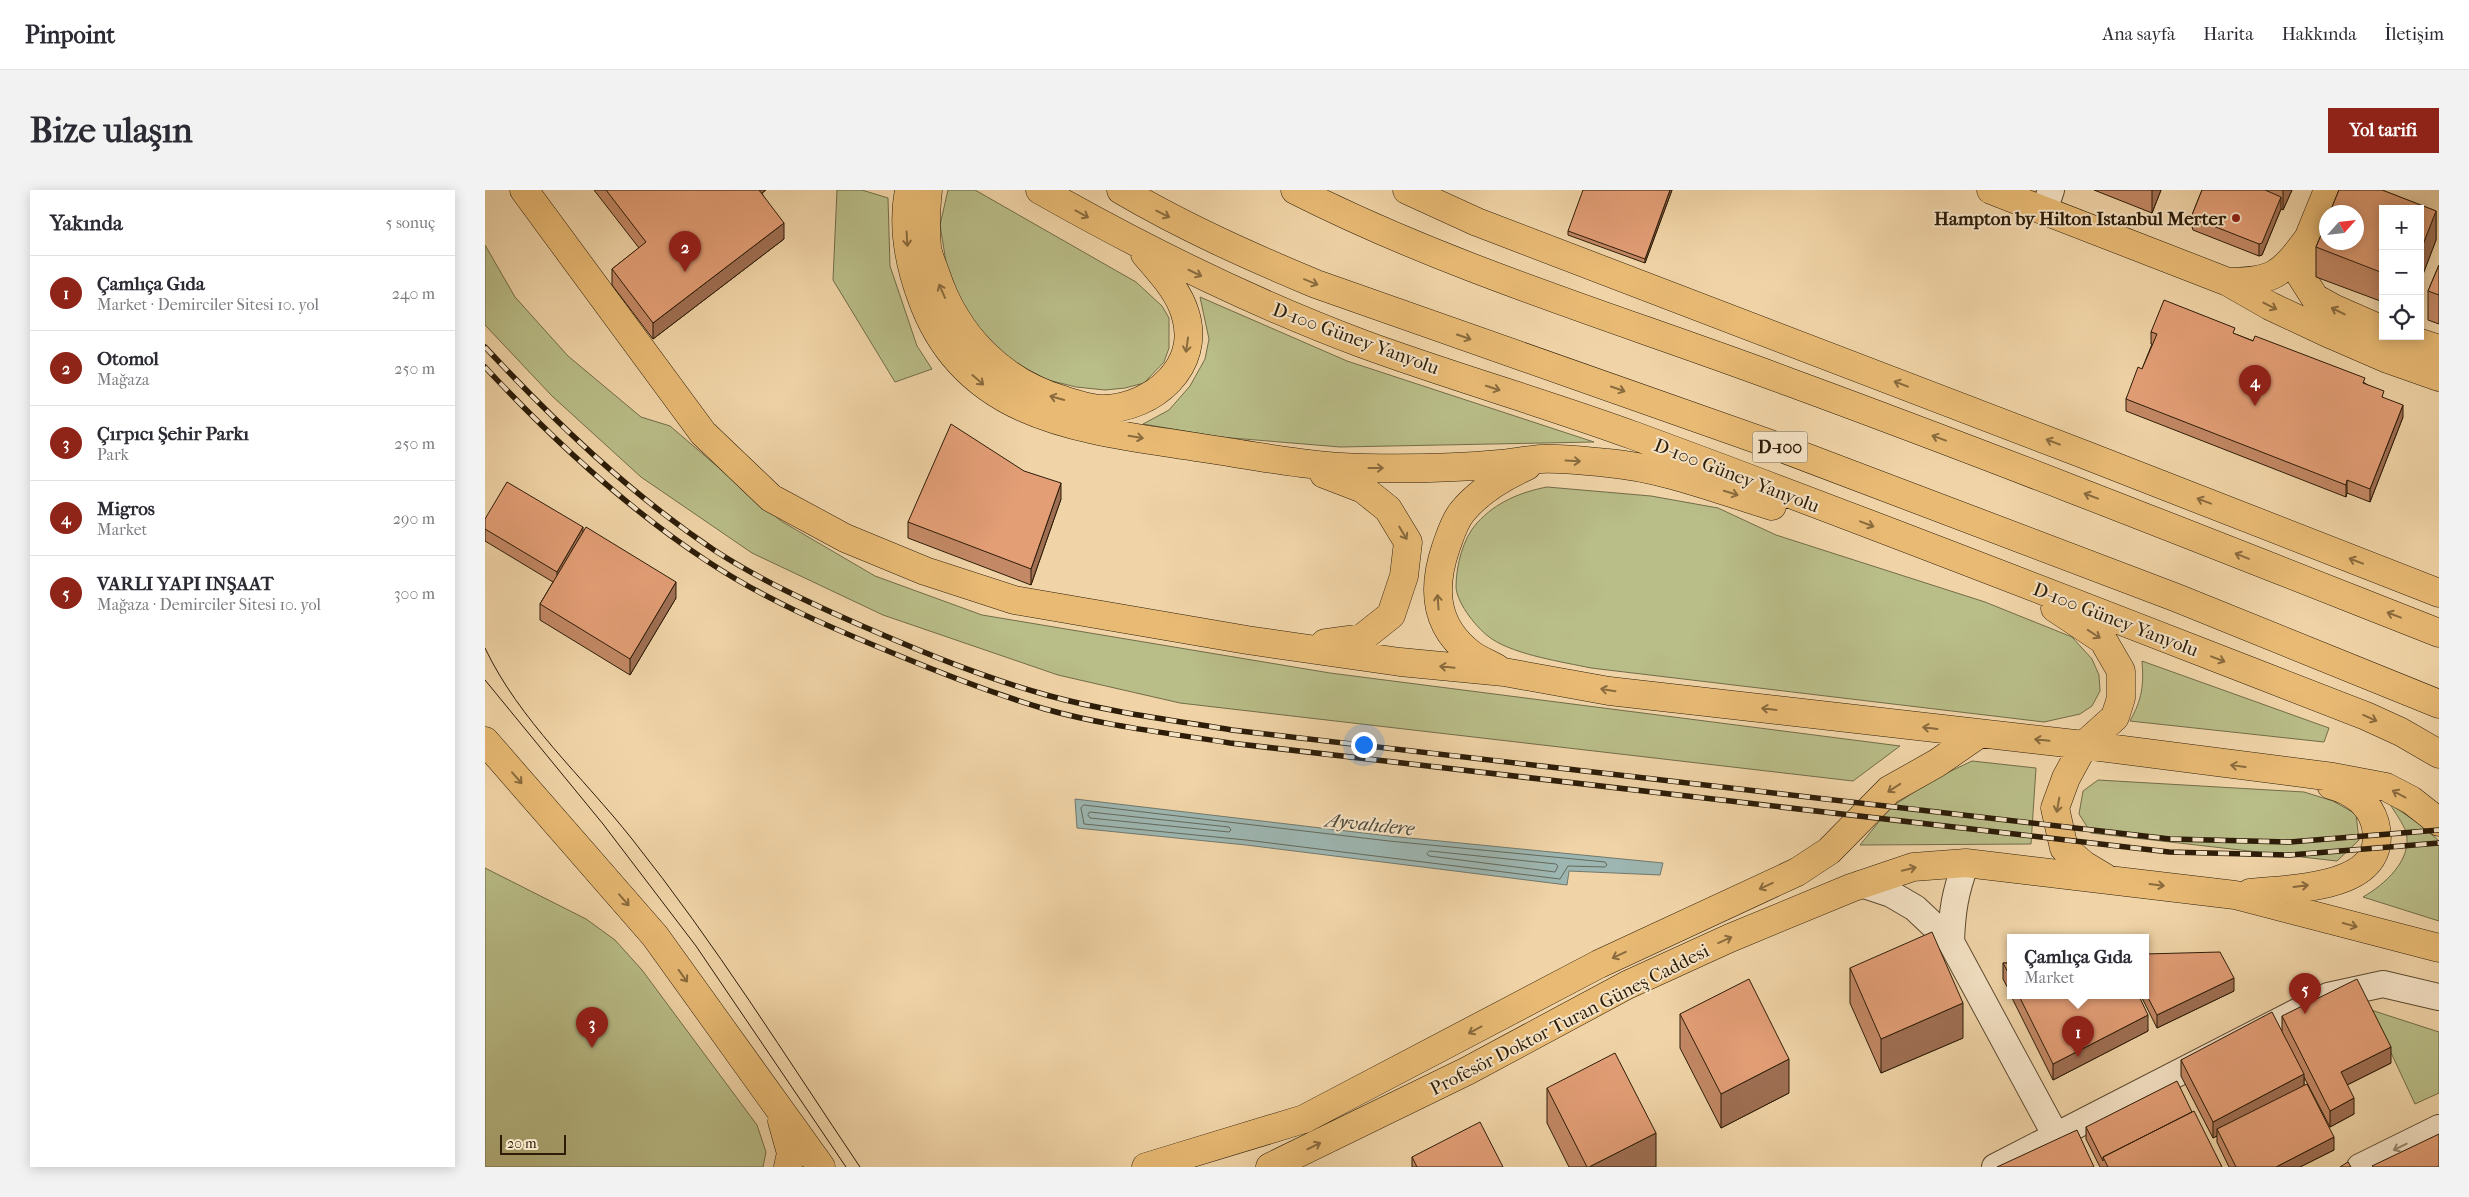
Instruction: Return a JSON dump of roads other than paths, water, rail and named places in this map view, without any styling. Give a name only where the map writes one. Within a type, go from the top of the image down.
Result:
[{"type":"main road","points":[[524,190],[703,433],[771,498],[845,538],[925,571],[1014,600],[1247,640],[1400,662],[1504,672],[1609,691],[2084,745],[2333,777],[2386,787],[2411,800],[2439,822]]},
{"type":"main road","points":[[909,190],[906,216],[908,249],[915,280],[926,311],[957,360],[1000,398],[1047,419],[1088,430],[1328,467],[1401,468],[1501,464],[1540,459],[1611,463],[1669,474],[1773,506],[1821,507]]},
{"type":"main road","points":[[928,190],[926,212],[927,248],[939,284],[955,320],[974,345],[1007,372],[1042,394],[1076,404],[1101,409],[1125,407],[1147,398],[1165,386],[1178,371],[1185,357],[1189,336],[1185,313],[1169,282],[1135,244]]},
{"type":"main road","name":"D-100 Güney Yanyolu","points":[[1039,190],[1135,244],[1206,278],[1364,344],[1633,436],[2010,578],[2366,716],[2401,732],[2439,754]]},
{"type":"main road","name":"D-100","points":[[1121,190],[1158,212],[1243,254],[1316,284],[1771,444],[2167,594],[2439,704]]},
{"type":"main road","points":[[1295,190],[1375,228],[1467,266],[1962,446],[2439,633]]},
{"type":"main road","points":[[1407,190],[1495,230],[2074,450],[2437,592]]},
{"type":"main road","points":[[1991,190],[2047,201],[2228,282],[2270,306],[2392,347],[2439,378]]},
{"type":"main road","points":[[2328,190],[2308,239],[2301,276],[2315,298],[2379,328]]},
{"type":"main road","points":[[2228,282],[2256,282],[2277,275],[2308,239]]},
{"type":"main road","points":[[2392,347],[2439,349]]},
{"type":"main road","points":[[2392,347],[2439,398]]},
{"type":"main road","points":[[1504,672],[1471,654],[1452,633],[1439,612],[1440,566],[1451,532],[1460,514],[1491,486],[1540,459]]},
{"type":"main road","points":[[1247,640],[1320,644],[1362,638],[1391,615],[1404,576],[1408,542],[1388,509],[1363,489],[1292,462]]},
{"type":"main road","points":[[2010,578],[2103,640],[2121,671],[2121,698],[2115,717],[2084,745],[2066,778],[2055,808],[2064,848],[2084,865],[2109,880]]},
{"type":"main road","points":[[1146,1167],[1304,1119],[1599,964],[1797,872],[1829,851],[1889,790],[1937,763],[1979,734]]},
{"type":"main road","points":[[485,741],[655,936],[821,1167]]},
{"type":"main road","points":[[2235,895],[2326,883],[2347,878],[2365,867],[2373,855],[2377,832],[2373,815],[2363,801],[2344,789],[2287,772]]},
{"type":"main road","name":"Profesör Doktor Turan Güneş Caddesi","points":[[1270,1167],[1467,1071],[1627,985],[1730,938],[1861,884],[1913,867],[1966,863],[2235,895]]},
{"type":"main road","points":[[2235,895],[2439,948]]},
{"type":"main road","points":[[780,1110],[791,1153],[788,1167]]},
{"type":"street","points":[[1951,942],[1952,908],[1956,889],[1966,863]]},
{"type":"street","points":[[1861,884],[1891,894],[1915,908],[1951,942],[2056,1136]]},
{"type":"street","points":[[1995,1167],[2328,996],[2383,984],[2439,997]]},
{"type":"street","points":[[2360,1167],[2439,1128]]},
{"type":"water","points":[[1075,799],[1389,836],[1663,863],[1660,875],[1569,871],[1567,885],[1246,845],[1077,828]]},
{"type":"tram line","points":[[485,648],[515,700],[663,878],[749,1001],[860,1167]]},
{"type":"tram line","points":[[485,680],[603,824],[696,946],[846,1167]]},
{"type":"railway","points":[[485,347],[565,429],[622,480],[652,505],[731,561],[804,600],[907,645],[1001,681],[1072,702],[1232,730],[2170,839],[2290,842],[2439,830]]},
{"type":"railway","points":[[485,367],[563,445],[619,495],[677,541],[753,589],[826,625],[936,671],[990,691],[1068,715],[1137,729],[1230,743],[2169,852],[2290,855],[2439,843]]},
{"type":"place","name":"Hampton by Hilton Istanbul Merter","points":[[2236,218]]},
{"type":"place","name":"Otomol","points":[[685,272]]},
{"type":"place","name":"Migros","points":[[2255,406]]},
{"type":"place","name":"VARLI YAPI INŞAAT","points":[[2305,1014]]},
{"type":"place","name":"Çırpıcı Şehir Parkı","points":[[592,1048]]},
{"type":"place","name":"Çamlıça Gıda","points":[[2078,1057]]},
{"type":"water label","name":"Ayvalıdere","points":[[1370,824]]}]
